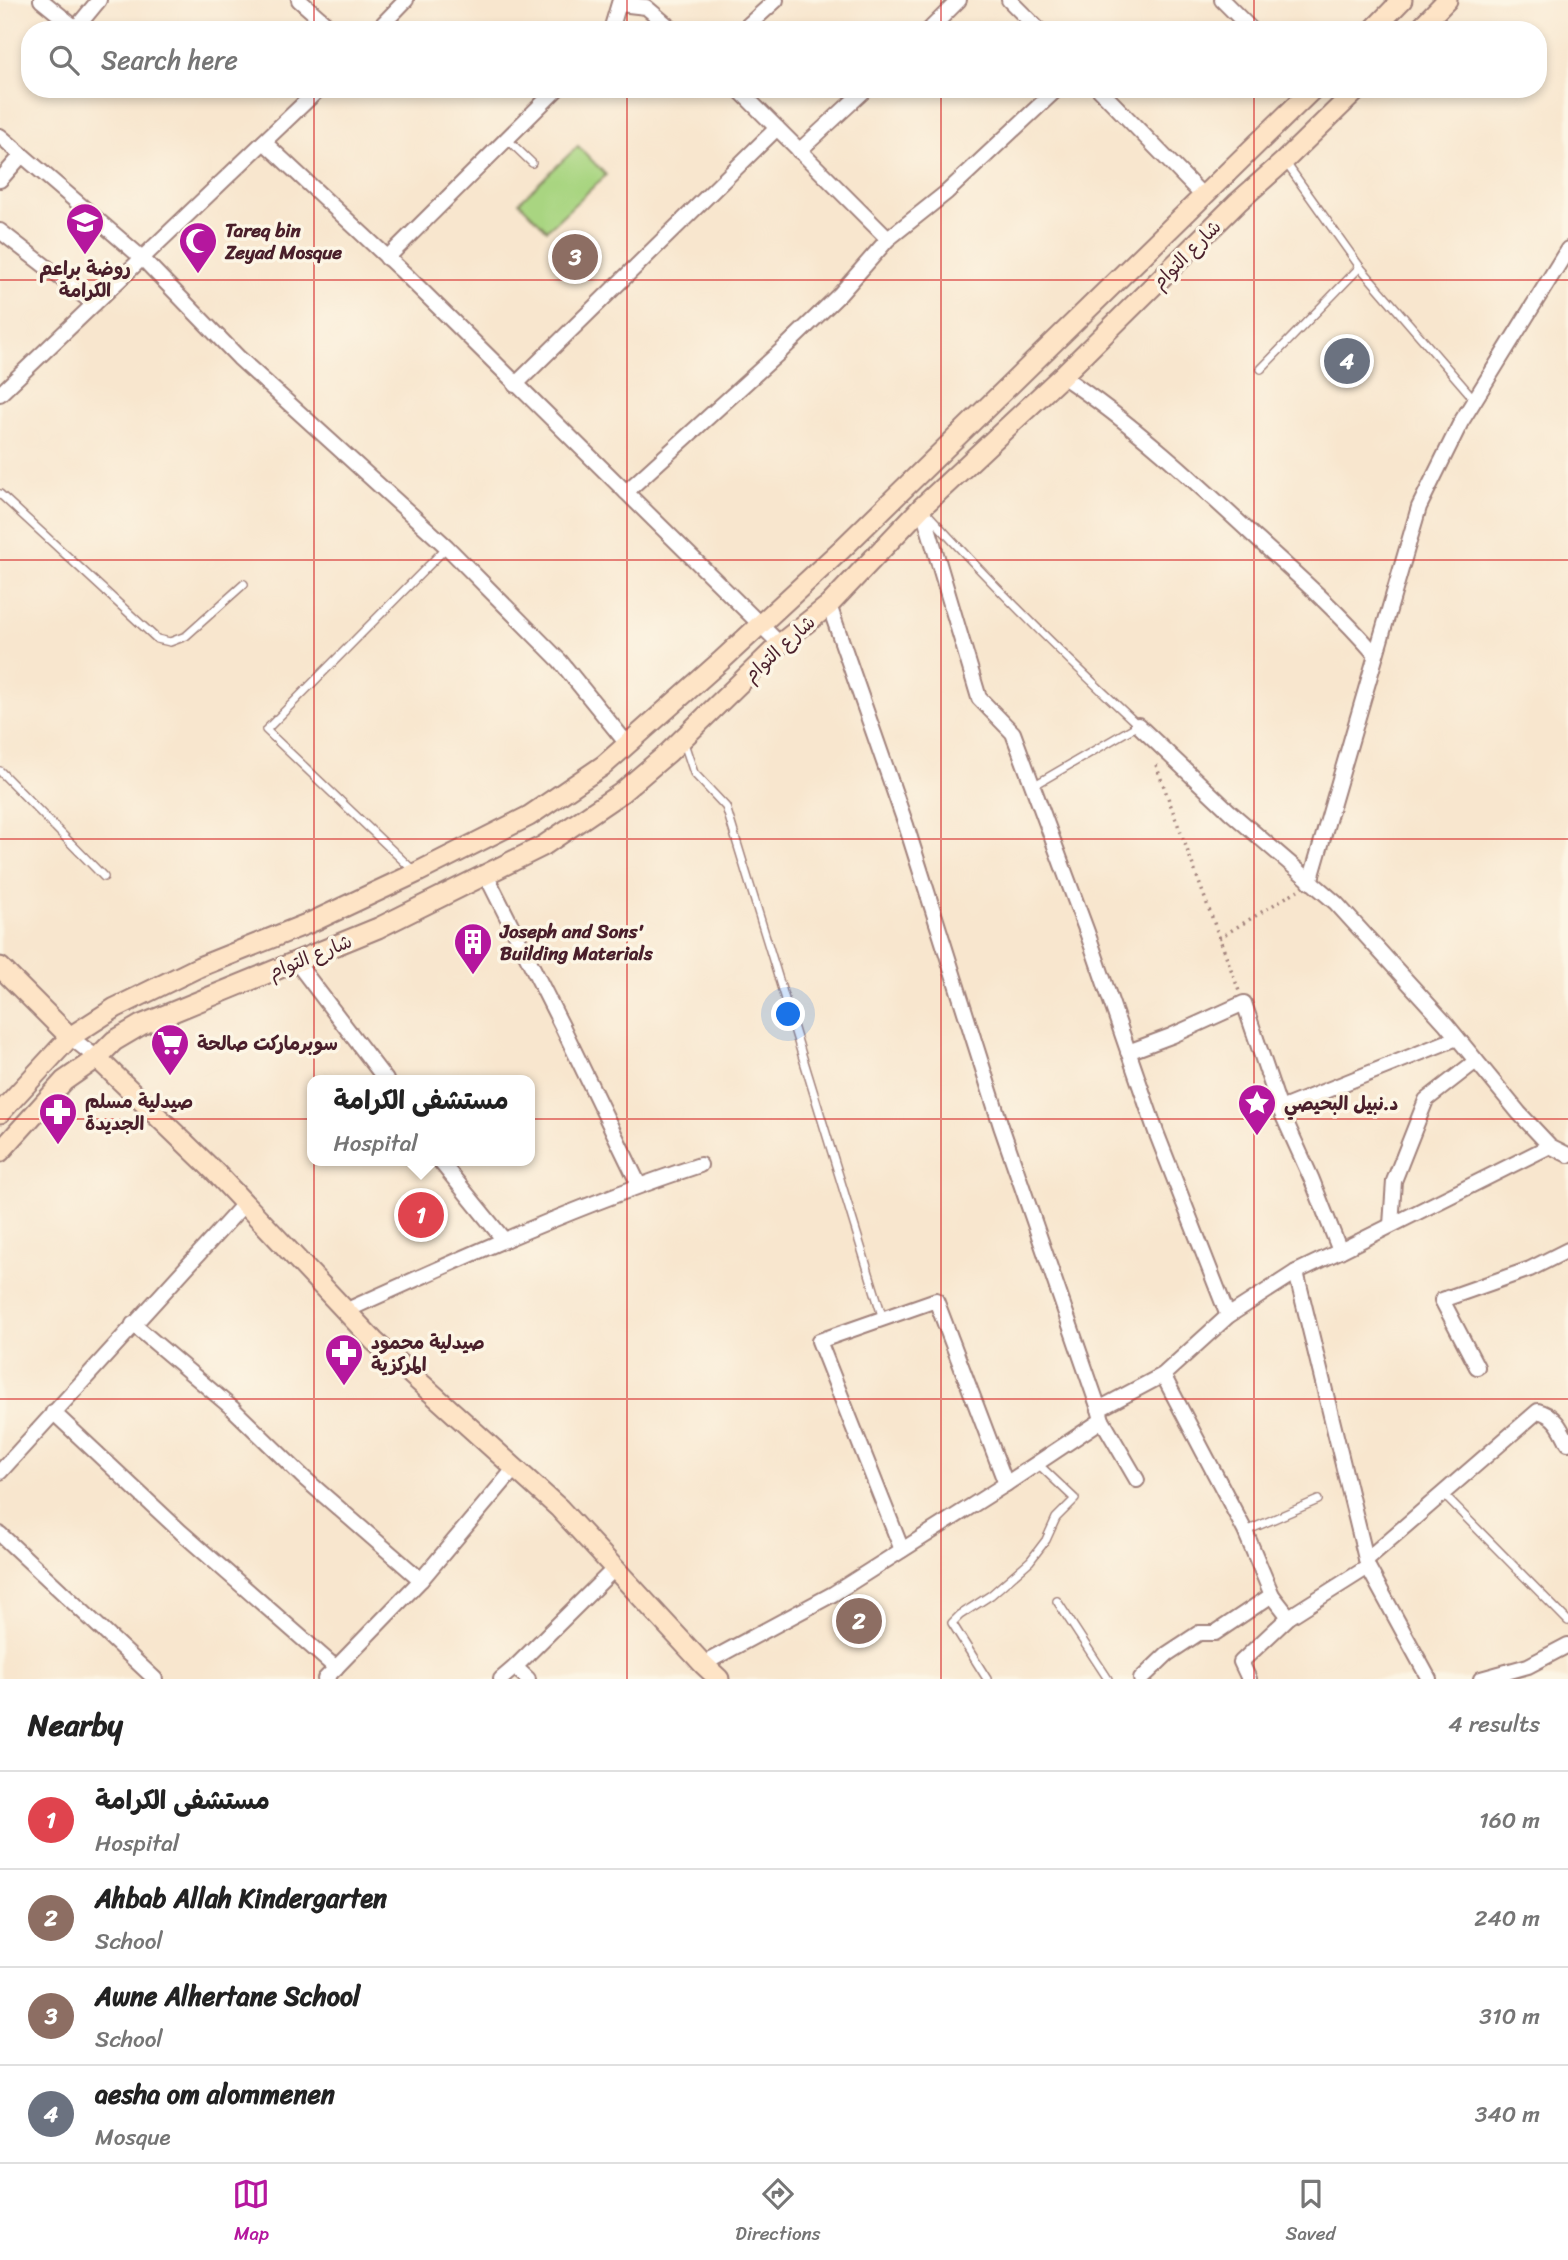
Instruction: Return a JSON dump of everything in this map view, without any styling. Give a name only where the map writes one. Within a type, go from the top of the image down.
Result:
[{"type":"main road","points":[[1382,21],[1402,0]]},
{"type":"main road","points":[[1427,21],[1447,0]]},
{"type":"main road","name":"شارع التوام","points":[[0,1113],[69,1037],[115,1007],[200,967],[314,921],[529,817],[570,790],[628,745],[842,549],[1304,98]]},
{"type":"main road","name":"شارع التوام","points":[[0,1152],[64,1081],[97,1058],[114,1041],[141,1025],[378,928],[543,846],[621,793],[682,739],[780,644],[829,605],[922,507],[1062,376],[1238,202],[1349,98]]},
{"type":"main road","points":[[0,967],[69,1037]]},
{"type":"main road","points":[[97,1058],[244,1204],[374,1341],[559,1508],[719,1679]]},
{"type":"street","points":[[41,0],[67,21]]},
{"type":"street","points":[[83,21],[99,0]]},
{"type":"street","points":[[299,0],[323,21]]},
{"type":"street","points":[[385,21],[405,0]]},
{"type":"street","points":[[753,21],[776,0]]},
{"type":"street","points":[[938,21],[959,0]]},
{"type":"street","points":[[1009,0],[1030,21]]},
{"type":"street","points":[[1222,0],[1243,21]]},
{"type":"street","points":[[614,21],[620,2],[646,7],[662,21]]},
{"type":"street","points":[[0,394],[310,98]]},
{"type":"street","points":[[387,258],[547,98]]},
{"type":"street","points":[[747,98],[888,239]]},
{"type":"street","points":[[799,151],[856,98]]},
{"type":"street","points":[[626,492],[801,331],[840,293],[888,239],[947,192],[1047,98]]},
{"type":"street","points":[[1108,98],[1203,196]]},
{"type":"street","points":[[515,385],[777,128]]},
{"type":"street","points":[[0,136],[142,258],[239,358],[447,547],[559,661],[628,745]]},
{"type":"street","points":[[264,142],[387,258],[780,644]]},
{"type":"street","points":[[0,180],[22,155]]},
{"type":"street","points":[[0,231],[94,304]]},
{"type":"street","points":[[1310,882],[1419,507],[1461,422],[1568,249]]},
{"type":"street","points":[[1062,376],[1100,401],[1178,465],[1349,624],[1375,654]]},
{"type":"street","points":[[922,507],[979,698],[1013,733],[1156,1132],[1228,1316]]},
{"type":"street","points":[[829,605],[906,825],[1001,1126],[1101,1414],[1137,1480]]},
{"type":"street","points":[[1138,725],[1230,812],[1336,903],[1457,1038],[1519,1113],[1550,1146],[1568,1154]]},
{"type":"street","points":[[486,875],[639,1185]]},
{"type":"street","points":[[297,962],[383,1075]]},
{"type":"street","points":[[1128,1052],[1244,1003],[1280,1109],[1340,1251]]},
{"type":"street","points":[[69,1037],[97,1058]]},
{"type":"street","points":[[1280,1109],[1457,1038]]},
{"type":"street","points":[[1391,1225],[1394,1181],[1426,1100],[1476,1061]]},
{"type":"street","points":[[703,1664],[833,1594],[1006,1484],[1101,1414],[1163,1375],[1228,1316],[1296,1272],[1550,1146]]},
{"type":"street","points":[[444,1166],[504,1240]]},
{"type":"street","points":[[345,1311],[504,1240],[639,1185],[700,1166]]},
{"type":"street","points":[[0,1472],[244,1204]]},
{"type":"street","points":[[1477,1367],[1442,1300],[1530,1269],[1568,1250]]},
{"type":"street","points":[[1296,1272],[1367,1564],[1429,1679]]},
{"type":"street","points":[[902,1550],[819,1340],[936,1300],[1006,1484]]},
{"type":"street","points":[[133,1324],[232,1408],[304,1478],[421,1580]]},
{"type":"street","points":[[1163,1375],[1245,1531],[1272,1595],[1289,1617]]},
{"type":"street","points":[[1249,1679],[1241,1662],[1289,1617],[1367,1564],[1442,1492],[1538,1411],[1549,1414],[1561,1427],[1568,1443]]},
{"type":"street","points":[[53,1412],[181,1532],[336,1668]]},
{"type":"street","points":[[325,1679],[421,1580],[515,1468]]},
{"type":"street","points":[[0,1534],[155,1679]]},
{"type":"street","points":[[500,1679],[614,1569]]},
{"type":"street","points":[[1141,1679],[1167,1654],[1199,1633],[1215,1633],[1272,1595]]},
{"type":"street","points":[[1481,1679],[1528,1666],[1568,1645]]},
{"type":"street","points":[[515,1667],[528,1679]]},
{"type":"lane","points":[[506,139],[532,163]]},
{"type":"lane","points":[[1284,161],[1360,267],[1475,401]]},
{"type":"lane","points":[[1261,369],[1360,267]]},
{"type":"lane","points":[[0,494],[157,639],[170,642],[186,636],[244,584]]},
{"type":"lane","points":[[922,507],[996,587],[1138,725],[1033,786]]},
{"type":"lane","points":[[416,873],[266,730],[447,547]]},
{"type":"lane","points":[[682,739],[694,773],[726,807],[883,1318]]},
{"type":"lane","points":[[0,771],[104,877]]},
{"type":"lane","points":[[987,1679],[952,1623],[991,1595],[1030,1561],[1046,1540],[1056,1518],[1075,1499],[1036,1463]]},
{"type":"lane","points":[[1442,1492],[1568,1620]]},
{"type":"lane","points":[[1245,1531],[1318,1500]]},
{"type":"lane","points":[[1057,1601],[1108,1679]]},
{"type":"path","points":[[1155,763],[1244,1003]]},
{"type":"path","points":[[1219,939],[1310,882]]},
{"type":"green space","points":[[578,146],[606,175],[547,230],[519,202]]},
{"type":"place","name":"روضة براعم الكرامة","points":[[85,256]]},
{"type":"place","name":"Awne Alhertane School","points":[[575,257]]},
{"type":"place","name":"Tareq bin Zeyad Mosque","points":[[198,275]]},
{"type":"place","name":"aesha om alommenen","points":[[1347,361]]},
{"type":"place","name":"Joseph and Sons' Building Materials","points":[[473,976]]},
{"type":"place","name":"سوبرماركت صالحة","points":[[170,1077]]},
{"type":"place","name":"د.نبيل البحيصي","points":[[1257,1137]]},
{"type":"place","name":"صيدلية مسلم الجديدة","points":[[58,1146]]},
{"type":"place","name":"مستشفى الكرامة","points":[[421,1215]]},
{"type":"place","name":"صيدلية محمود المركزية","points":[[344,1387]]},
{"type":"place","name":"Ahbab Allah Kindergarten","points":[[859,1621]]}]
